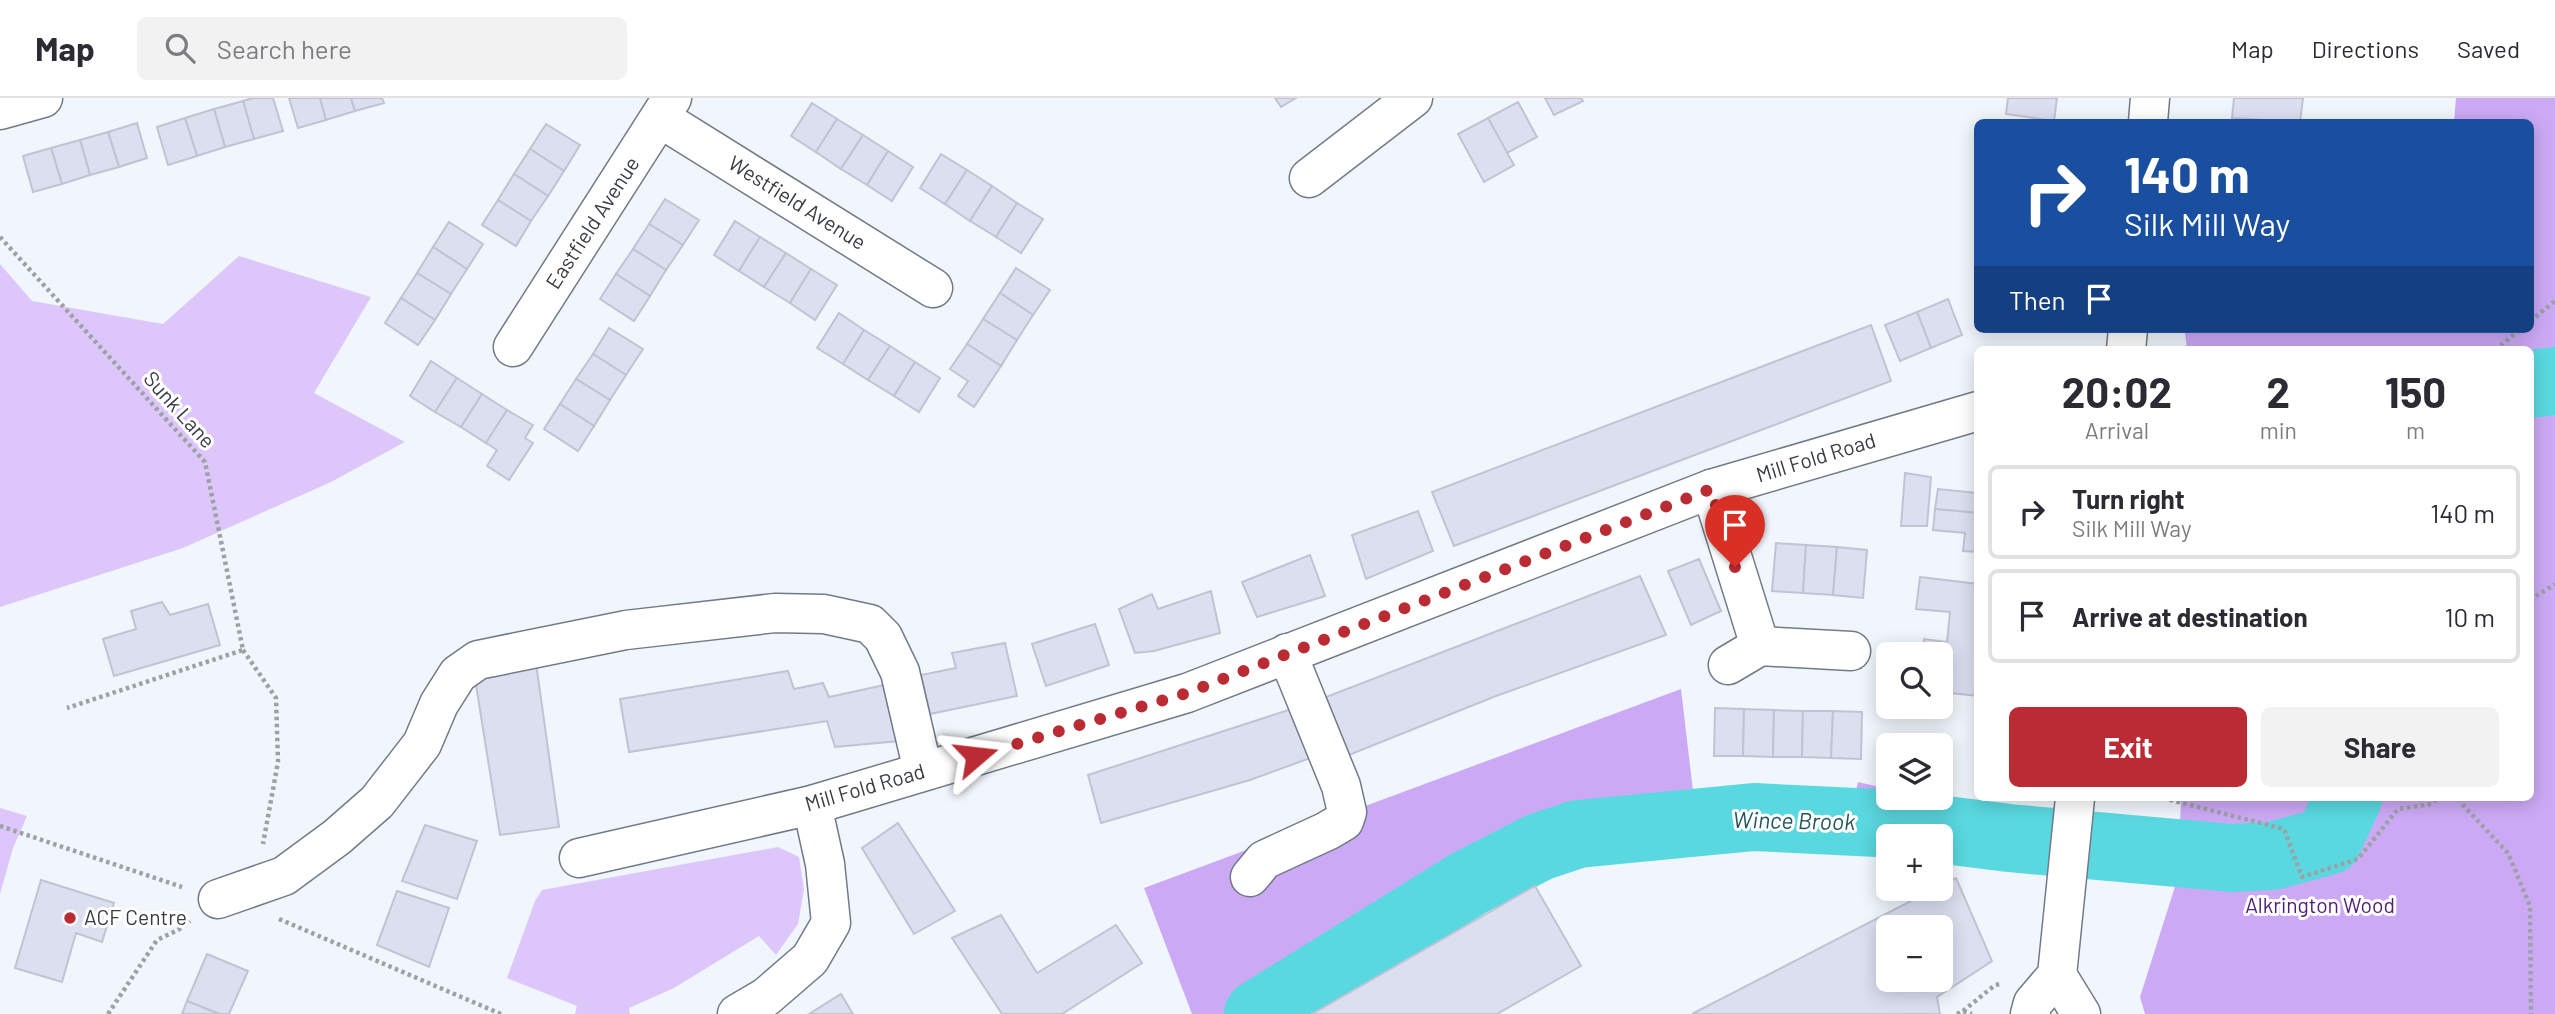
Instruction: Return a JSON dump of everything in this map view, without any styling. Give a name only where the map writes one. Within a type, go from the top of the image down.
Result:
[{"type":"street","points":[[0,110],[43,98]]},
{"type":"street","points":[[1309,178],[1413,98]]},
{"type":"street","points":[[2148,119],[2150,98]]},
{"type":"street","name":"Westfield Avenue","points":[[666,108],[933,288]]},
{"type":"street","name":"Eastfield Avenue","points":[[513,347],[666,108]]},
{"type":"street","name":"Mill Fold Road","points":[[579,858],[812,804],[1187,693],[1711,489],[1974,412]]},
{"type":"street","points":[[1711,489],[1760,646]]},
{"type":"street","points":[[218,899],[284,876],[337,837],[377,802],[422,744],[439,705],[458,674],[478,660],[626,630],[775,612],[824,614],[870,624],[883,637],[900,671],[923,771]]},
{"type":"street","points":[[1728,665],[1760,646],[1851,651]]},
{"type":"street","points":[[1250,877],[1264,860],[1344,821],[1347,812],[1341,786],[1287,653]]},
{"type":"street","points":[[2029,1014],[2033,1003],[2057,975],[2075,801]]},
{"type":"street","points":[[737,1014],[766,997],[810,959],[831,923],[825,864],[812,804]]},
{"type":"street","points":[[2057,975],[2081,1014]]},
{"type":"path","name":"Sunk Lane","points":[[0,237],[205,462],[243,650],[276,698],[278,762],[263,843],[256,852]]},
{"type":"path","points":[[2534,318],[2555,300]]},
{"type":"path","points":[[2500,346],[2516,333]]},
{"type":"path","points":[[2534,597],[2555,584]]},
{"type":"path","points":[[67,708],[243,650]]},
{"type":"path","points":[[2175,801],[2284,829],[2302,877],[2358,859],[2398,809],[2432,804],[2434,801]]},
{"type":"path","points":[[2461,801],[2508,853],[2530,906],[2531,1014]]},
{"type":"path","points":[[0,826],[218,899]]},
{"type":"path","points":[[108,1014],[157,940],[178,930],[218,899]]},
{"type":"path","points":[[277,918],[500,1014]]},
{"type":"path","points":[[1960,1012],[1995,985]]},
{"type":"path","points":[[1960,1012],[1972,1014]]},
{"type":"shaded area","points":[[239,256],[371,297],[314,393],[405,442],[331,482],[183,548],[0,607],[0,264],[32,301],[163,324]]},
{"type":"shaded area","points":[[0,808],[27,816],[13,848],[0,894]]},
{"type":"shaded area","points":[[778,847],[799,857],[804,889],[798,924],[776,955],[759,936],[674,988],[629,1008],[630,1014],[575,1014],[577,1006],[507,978],[535,901],[542,890]]},
{"type":"green space","name":"Alkrington Wood","points":[[2456,98],[2555,98],[2555,1014],[2145,1014],[2140,997],[2178,877],[2181,801],[2534,801],[2534,346],[2187,346],[2185,333],[2534,333],[2534,119],[2454,119]]},
{"type":"green space","points":[[1681,689],[1695,808],[1851,811],[1858,782],[1876,786],[1876,810],[1953,810],[1953,802],[2016,815],[2009,844],[1953,838],[1953,824],[1876,824],[1876,832],[1761,826],[1600,842],[1520,869],[1459,900],[1278,1014],[1192,1014],[1144,888]]},
{"type":"building","points":[[273,98],[283,131],[254,139],[243,101]]},
{"type":"building","points":[[289,98],[320,98],[326,120],[298,128]]},
{"type":"building","points":[[320,98],[351,98],[355,111],[326,120]]},
{"type":"building","points":[[351,98],[382,98],[384,103],[355,111]]},
{"type":"building","points":[[1275,98],[1296,98],[1281,107]]},
{"type":"building","points":[[1545,98],[1581,98],[1583,101],[1554,115]]},
{"type":"building","points":[[2008,98],[2057,98],[2054,119],[2006,114]]},
{"type":"building","points":[[2234,98],[2303,98],[2300,119],[2232,118]]},
{"type":"building","points":[[243,101],[254,139],[225,147],[214,109]]},
{"type":"building","points":[[1518,102],[1537,137],[1507,153],[1488,118]]},
{"type":"building","points":[[812,103],[837,119],[816,152],[791,136]]},
{"type":"building","points":[[214,109],[225,147],[197,156],[185,118]]},
{"type":"building","points":[[185,118],[197,156],[168,165],[157,127]]},
{"type":"building","points":[[1488,118],[1514,165],[1484,182],[1458,134]]},
{"type":"building","points":[[837,119],[863,135],[841,169],[816,152]]},
{"type":"building","points":[[137,123],[147,158],[119,167],[108,132]]},
{"type":"building","points":[[546,124],[580,145],[564,171],[530,149]]},
{"type":"building","points":[[108,132],[119,167],[90,175],[80,140]]},
{"type":"building","points":[[863,135],[888,151],[867,185],[841,169]]},
{"type":"building","points":[[80,140],[90,175],[62,184],[51,148]]},
{"type":"building","points":[[51,148],[62,184],[33,192],[23,156]]},
{"type":"building","points":[[530,149],[564,171],[548,196],[514,174]]},
{"type":"building","points":[[888,151],[913,167],[892,201],[867,185]]},
{"type":"building","points":[[941,154],[967,170],[945,204],[920,188]]},
{"type":"building","points":[[967,170],[992,186],[970,221],[945,204]]},
{"type":"building","points":[[514,174],[548,196],[531,221],[498,200]]},
{"type":"building","points":[[992,186],[1017,203],[996,237],[970,221]]},
{"type":"building","points":[[665,199],[699,220],[683,245],[649,224]]},
{"type":"building","points":[[498,200],[531,221],[516,246],[482,225]]},
{"type":"building","points":[[1017,203],[1043,219],[1021,253],[996,237]]},
{"type":"building","points":[[735,221],[760,237],[739,271],[714,255]]},
{"type":"building","points":[[449,222],[483,244],[467,269],[433,247]]},
{"type":"building","points":[[649,224],[683,245],[666,270],[633,249]]},
{"type":"building","points":[[760,237],[786,253],[764,287],[739,271]]},
{"type":"building","points":[[433,247],[467,269],[451,294],[417,273]]},
{"type":"building","points":[[633,249],[666,270],[650,296],[616,274]]},
{"type":"building","points":[[786,253],[811,269],[790,303],[764,287]]},
{"type":"building","points":[[1016,268],[1050,290],[1033,315],[1000,293]]},
{"type":"building","points":[[811,269],[837,285],[815,320],[790,303]]},
{"type":"building","points":[[417,273],[451,294],[435,320],[401,298]]},
{"type":"building","points":[[616,274],[650,296],[634,321],[600,299]]},
{"type":"building","points":[[1000,293],[1033,315],[1017,340],[983,319]]},
{"type":"building","points":[[401,298],[435,320],[418,345],[385,323]]},
{"type":"building","points":[[1948,299],[1962,335],[1931,348],[1917,312]]},
{"type":"building","points":[[1917,312],[1931,348],[1900,361],[1885,325]]},
{"type":"building","points":[[839,313],[864,330],[843,364],[817,348]]},
{"type":"building","points":[[983,319],[1017,340],[1001,366],[967,344]]},
{"type":"building","points":[[1871,325],[1891,381],[1454,546],[1432,492]]},
{"type":"building","points":[[609,328],[643,349],[626,375],[593,354]]},
{"type":"building","points":[[864,330],[890,346],[868,380],[843,364]]},
{"type":"building","points":[[967,344],[1001,366],[974,407],[958,396],[968,381],[950,369]]},
{"type":"building","points":[[890,346],[915,362],[894,396],[868,380]]},
{"type":"building","points":[[593,354],[626,375],[610,400],[576,379]]},
{"type":"building","points":[[431,361],[457,378],[435,412],[410,396]]},
{"type":"building","points":[[915,362],[940,378],[919,412],[894,396]]},
{"type":"building","points":[[457,378],[482,394],[461,427],[435,412]]},
{"type":"building","points":[[576,379],[610,400],[594,426],[560,404]]},
{"type":"building","points":[[482,394],[507,410],[486,443],[461,427]]},
{"type":"building","points":[[560,404],[594,426],[578,451],[544,429]]},
{"type":"building","points":[[507,410],[533,425],[525,438],[533,443],[509,480],[487,466],[497,450],[486,443]]},
{"type":"building","points":[[1905,473],[1931,477],[1927,526],[1901,526]]},
{"type":"building","points":[[1938,489],[1974,493],[1974,513],[1935,509]]},
{"type":"building","points":[[1935,509],[1974,513],[1974,552],[1963,551],[1965,533],[1933,530]]},
{"type":"building","points":[[1418,511],[1433,551],[1366,579],[1352,535]]},
{"type":"building","points":[[1776,543],[1806,545],[1803,593],[1772,591]]},
{"type":"building","points":[[1806,545],[1837,547],[1833,595],[1803,593]]},
{"type":"building","points":[[1837,547],[1867,550],[1863,598],[1833,595]]},
{"type":"building","points":[[1310,555],[1325,596],[1257,617],[1242,582]]},
{"type":"building","points":[[1699,559],[1721,611],[1691,625],[1668,571]]},
{"type":"building","points":[[1640,576],[1666,635],[1496,696],[1349,755],[1326,697]]},
{"type":"building","points":[[1920,577],[1974,584],[1974,696],[1953,693],[1953,642],[1947,642],[1950,612],[1916,609]]},
{"type":"building","points":[[1211,591],[1220,633],[1154,651],[1135,653],[1119,609],[1152,594],[1158,609]]},
{"type":"building","points":[[162,602],[170,615],[208,604],[220,645],[114,676],[103,639],[136,629],[131,611]]},
{"type":"building","points":[[1095,624],[1109,665],[1046,686],[1032,644]]},
{"type":"building","points":[[1924,639],[1947,642],[1924,642]]},
{"type":"building","points":[[1005,643],[1017,696],[930,714],[921,675],[956,668],[952,653]]},
{"type":"building","points":[[535,656],[559,827],[500,835],[473,666]]},
{"type":"building","points":[[788,671],[794,689],[823,683],[829,697],[889,684],[899,741],[835,747],[827,721],[629,752],[620,699]]},
{"type":"building","points":[[1301,706],[1324,753],[1250,780],[1101,823],[1088,775]]},
{"type":"building","points":[[1715,708],[1744,709],[1743,756],[1714,756]]},
{"type":"building","points":[[1744,709],[1774,710],[1773,757],[1743,756]]},
{"type":"building","points":[[1774,710],[1803,711],[1802,757],[1773,757]]},
{"type":"building","points":[[1803,711],[1833,711],[1831,758],[1802,757]]},
{"type":"building","points":[[1833,711],[1862,712],[1861,759],[1831,758]]},
{"type":"building","points":[[898,823],[955,911],[914,934],[862,848]]},
{"type":"building","points":[[425,825],[477,841],[457,899],[402,881]]},
{"type":"building","points":[[1956,878],[1992,961],[1953,987],[1953,915],[1884,915],[1911,901],[1953,901],[1953,879]]},
{"type":"building","name":"ACF Centre","points":[[41,880],[114,903],[102,942],[76,933],[62,982],[15,968]]},
{"type":"building","points":[[1535,886],[1581,966],[1497,1014],[1312,1014]]},
{"type":"building","points":[[397,891],[449,908],[429,967],[377,945]]},
{"type":"building","points":[[1001,915],[1037,973],[1116,925],[1142,963],[1062,1014],[1002,1014],[952,938]]},
{"type":"building","points":[[1876,919],[1876,992],[1945,992],[1937,997],[1940,1014],[1692,1014]]},
{"type":"building","points":[[207,954],[248,971],[229,1014],[219,1014],[187,1001]]},
{"type":"building","points":[[841,994],[853,1014],[809,1014]]},
{"type":"building","points":[[187,1001],[219,1014],[182,1014]]},
{"type":"waterway","name":"Wince Brook","points":[[2534,384],[2555,381]]},
{"type":"waterway","name":"Wince Brook","points":[[1258,1014],[1469,883],[1539,847],[1578,834],[1754,817],[1898,824],[2009,838],[2232,858],[2272,856],[2328,841],[2347,801]]},
{"type":"place","name":"ACF Centre","points":[[70,918]]},
{"type":"route","points":[[976,756],[1187,693],[1711,489],[1735,567]]}]
